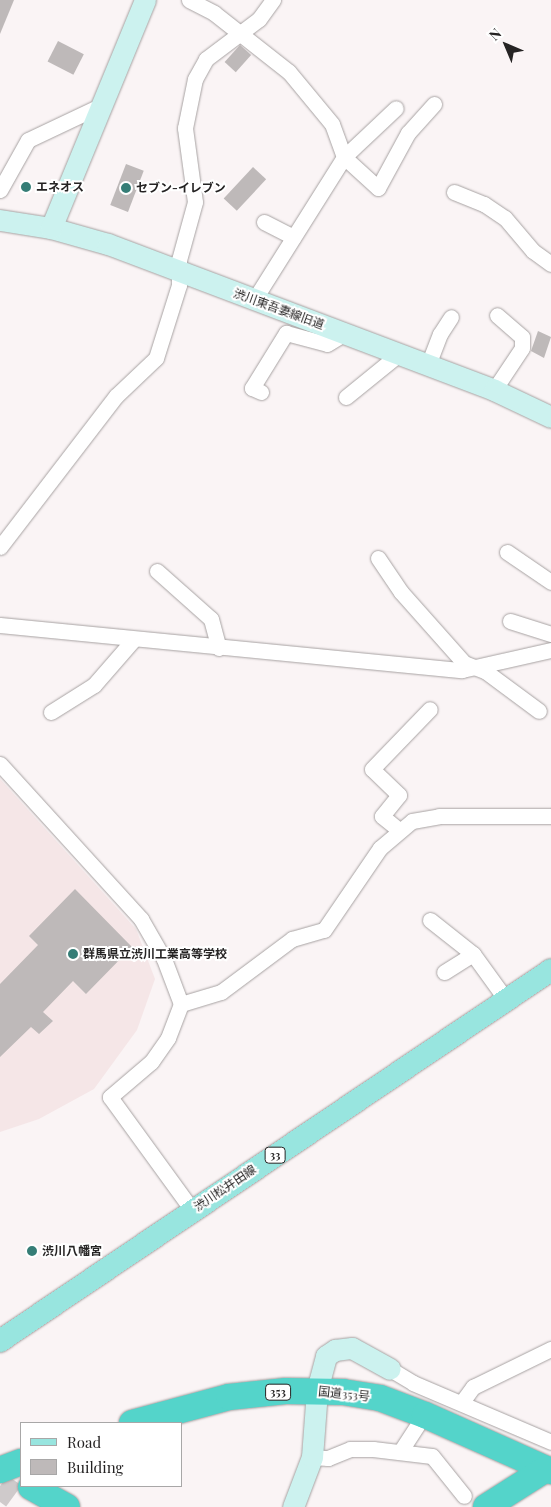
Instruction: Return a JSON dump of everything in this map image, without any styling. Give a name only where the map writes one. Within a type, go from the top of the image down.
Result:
[{"type":"highway","name":"国道353号","points":[[136,1422],[229,1396],[318,1390],[380,1398],[548,1470]]},
{"type":"highway","points":[[0,1470],[20,1462]]},
{"type":"highway","points":[[475,1501],[548,1470]]},
{"type":"highway","points":[[513,1507],[540,1485],[548,1470]]},
{"type":"highway","points":[[26,1497],[66,1507]]},
{"type":"main road","name":"渋川松井田線","points":[[0,1341],[551,970]]},
{"type":"street","points":[[50,228],[145,0]]},
{"type":"street","points":[[189,0],[214,13],[288,72],[332,124],[344,157],[378,188],[408,133],[434,104]]},
{"type":"street","points":[[0,547],[116,396],[156,358],[179,285],[178,270],[195,202],[186,139],[190,97],[206,58],[259,20],[273,0]]},
{"type":"street","points":[[0,190],[28,140],[100,106]]},
{"type":"street","points":[[254,300],[344,157],[396,108]]},
{"type":"street","points":[[454,192],[484,204],[505,218],[532,251],[551,264]]},
{"type":"street","name":"渋川東吾妻線旧道","points":[[0,220],[50,228],[108,244],[494,390],[551,417]]},
{"type":"street","points":[[264,222],[293,237]]},
{"type":"street","points":[[494,390],[522,348],[522,337],[498,315]]},
{"type":"street","points":[[428,365],[440,334],[451,318]]},
{"type":"street","points":[[261,392],[252,388],[286,333],[327,344],[345,333]]},
{"type":"street","points":[[346,397],[399,354]]},
{"type":"street","points":[[507,552],[551,582]]},
{"type":"street","points":[[378,558],[401,592],[464,663],[478,668],[540,711]]},
{"type":"street","points":[[157,571],[211,619],[219,648]]},
{"type":"street","points":[[510,622],[551,634]]},
{"type":"street","points":[[0,625],[219,648],[462,670],[478,668],[551,650]]},
{"type":"street","points":[[50,712],[94,685],[134,639]]},
{"type":"street","points":[[399,830],[382,816],[399,794],[372,769],[430,709]]},
{"type":"street","points":[[0,764],[141,919],[164,959],[181,1004],[160,1051],[110,1097],[192,1210]]},
{"type":"street","points":[[181,1004],[221,992],[292,939],[324,930],[380,848],[412,820],[439,816],[551,816]]},
{"type":"street","points":[[430,920],[473,954],[507,1001]]},
{"type":"street","points":[[444,972],[473,954]]},
{"type":"street","points":[[293,1507],[312,1456],[322,1364],[335,1350],[345,1348],[362,1351],[413,1384],[462,1402],[551,1442]]},
{"type":"street","points":[[462,1402],[473,1387],[551,1349]]},
{"type":"street","points":[[400,1452],[417,1426]]},
{"type":"street","points":[[312,1456],[328,1458],[350,1450],[400,1452],[432,1456],[475,1501]]},
{"type":"shaded area","name":"群馬県立渋川工業高等学校","points":[[0,779],[136,929],[155,979],[137,1030],[94,1089],[39,1119],[0,1132]]},
{"type":"building","points":[[0,0],[14,0],[0,34]]},
{"type":"building","points":[[58,41],[84,54],[73,75],[48,61]]},
{"type":"building","points":[[240,45],[251,55],[236,72],[225,62]]},
{"type":"building","name":"セブン-イレブン","points":[[126,164],[144,171],[128,212],[110,205]]},
{"type":"building","points":[[253,167],[266,179],[237,211],[224,198]]},
{"type":"building","points":[[538,331],[551,337],[544,358],[531,351]]},
{"type":"building","points":[[75,889],[132,947],[86,994],[73,981],[43,1012],[53,1021],[39,1034],[31,1027],[0,1057],[0,984],[38,945],[29,936]]},
{"type":"tunnel","points":[[0,1486],[14,1496]]},
{"type":"place","name":"エネオス","points":[[26,187]]},
{"type":"place","name":"セブン-イレブン","points":[[126,188]]},
{"type":"place","name":"群馬県立渋川工業高等学校","points":[[73,954]]},
{"type":"place","name":"渋川八幡宮","points":[[32,1251]]}]
